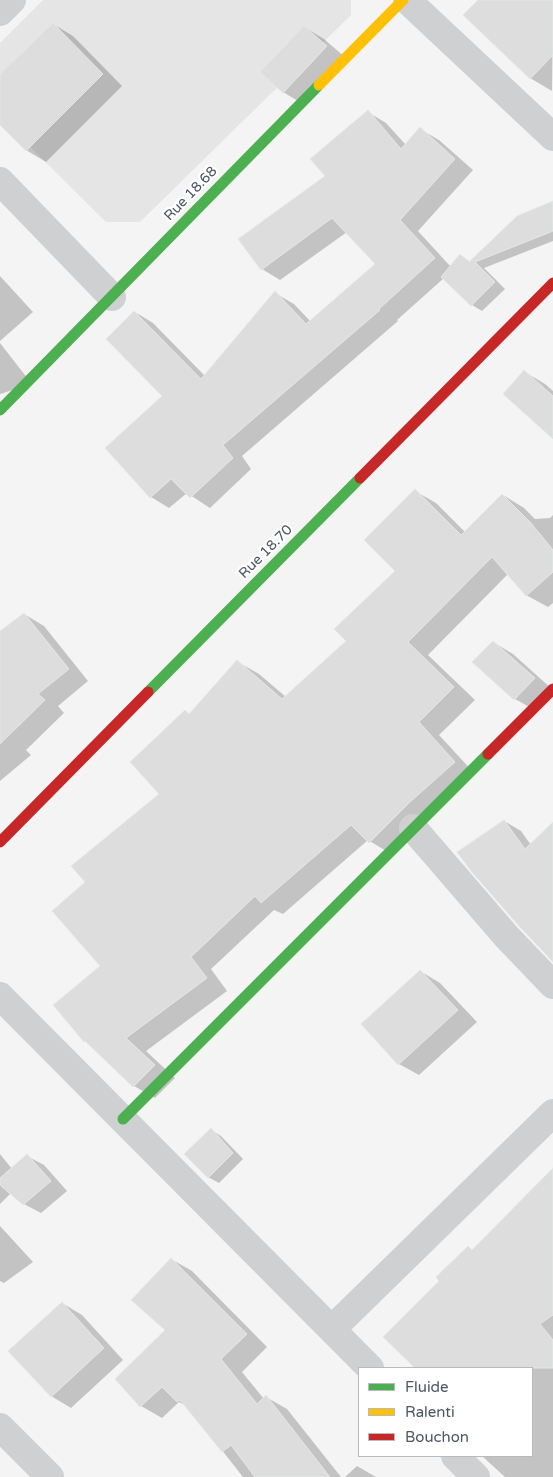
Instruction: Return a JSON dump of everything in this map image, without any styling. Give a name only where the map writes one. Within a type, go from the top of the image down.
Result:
[{"type":"street","points":[[0,12],[12,0]]},
{"type":"street","name":"Rue 18.68","points":[[0,410],[403,0]]},
{"type":"street","points":[[407,0],[553,138]]},
{"type":"street","points":[[0,181],[112,297]]},
{"type":"street","name":"Rue 18.70","points":[[0,842],[553,283]]},
{"type":"street","points":[[123,1119],[553,688]]},
{"type":"street","points":[[413,828],[507,937],[553,985]]},
{"type":"street","points":[[0,996],[369,1367]]},
{"type":"street","points":[[332,1329],[553,1113]]},
{"type":"street","points":[[0,1427],[50,1477]]},
{"type":"street","points":[[456,1457],[476,1477]]},
{"type":"shaded area","points":[[43,0],[351,0],[351,15],[140,222],[106,222],[0,117],[0,43]]},
{"type":"building","points":[[478,0],[553,0],[553,55],[530,79],[463,15]]},
{"type":"building","points":[[53,23],[103,74],[26,151],[0,125],[0,74]]},
{"type":"building","points":[[304,26],[327,46],[283,93],[260,72]]},
{"type":"building","points":[[368,110],[401,149],[420,127],[455,159],[400,220],[435,258],[380,310],[223,445],[233,458],[190,498],[171,479],[150,498],[105,448],[162,396],[106,339],[134,311],[201,379],[275,291],[306,324],[375,264],[332,218],[261,270],[238,239],[325,176],[310,159]]},
{"type":"building","points":[[553,201],[553,231],[475,262],[495,282],[471,306],[441,277],[460,254],[469,262],[517,216]]},
{"type":"building","points":[[524,370],[553,396],[553,439],[503,394]]},
{"type":"building","points":[[415,489],[461,535],[502,494],[531,523],[553,550],[553,572],[526,596],[492,557],[408,642],[454,687],[419,722],[455,762],[410,802],[369,843],[351,825],[261,903],[255,896],[191,957],[207,978],[126,1038],[155,1065],[133,1087],[84,1042],[53,1005],[100,966],[52,911],[85,882],[71,866],[159,794],[130,762],[185,710],[189,714],[237,660],[282,699],[346,641],[334,629],[395,571],[364,540]]},
{"type":"building","points":[[24,613],[69,669],[38,694],[45,700],[0,744],[0,631]]},
{"type":"building","points":[[493,641],[535,678],[514,700],[472,662]]},
{"type":"building","points":[[504,820],[525,849],[553,822],[553,962],[471,871],[457,852]]},
{"type":"building","points":[[420,970],[458,1010],[398,1065],[361,1024]]},
{"type":"building","points":[[211,1128],[233,1153],[208,1178],[184,1154]]},
{"type":"building","points":[[27,1154],[51,1181],[23,1205],[0,1185],[0,1178]]},
{"type":"building","points":[[553,1168],[553,1315],[540,1324],[553,1340],[553,1368],[414,1367],[383,1337],[439,1281],[436,1277],[468,1246],[472,1250]]},
{"type":"building","points":[[171,1258],[247,1334],[221,1359],[257,1404],[266,1395],[330,1477],[255,1477],[231,1445],[222,1452],[180,1400],[177,1402],[162,1387],[140,1407],[115,1379],[165,1330],[131,1300]]},
{"type":"building","points":[[62,1302],[104,1348],[51,1397],[8,1351]]},
{"type":"traffic: fast","points":[[0,410],[319,85]]},
{"type":"traffic: fast","points":[[148,692],[360,478]]},
{"type":"traffic: fast","points":[[123,1119],[488,754]]},
{"type":"traffic: slow","points":[[319,85],[403,0]]},
{"type":"traffic: jam","points":[[360,478],[553,283]]},
{"type":"traffic: jam","points":[[488,754],[553,689]]},
{"type":"traffic: jam","points":[[0,842],[148,692]]}]
